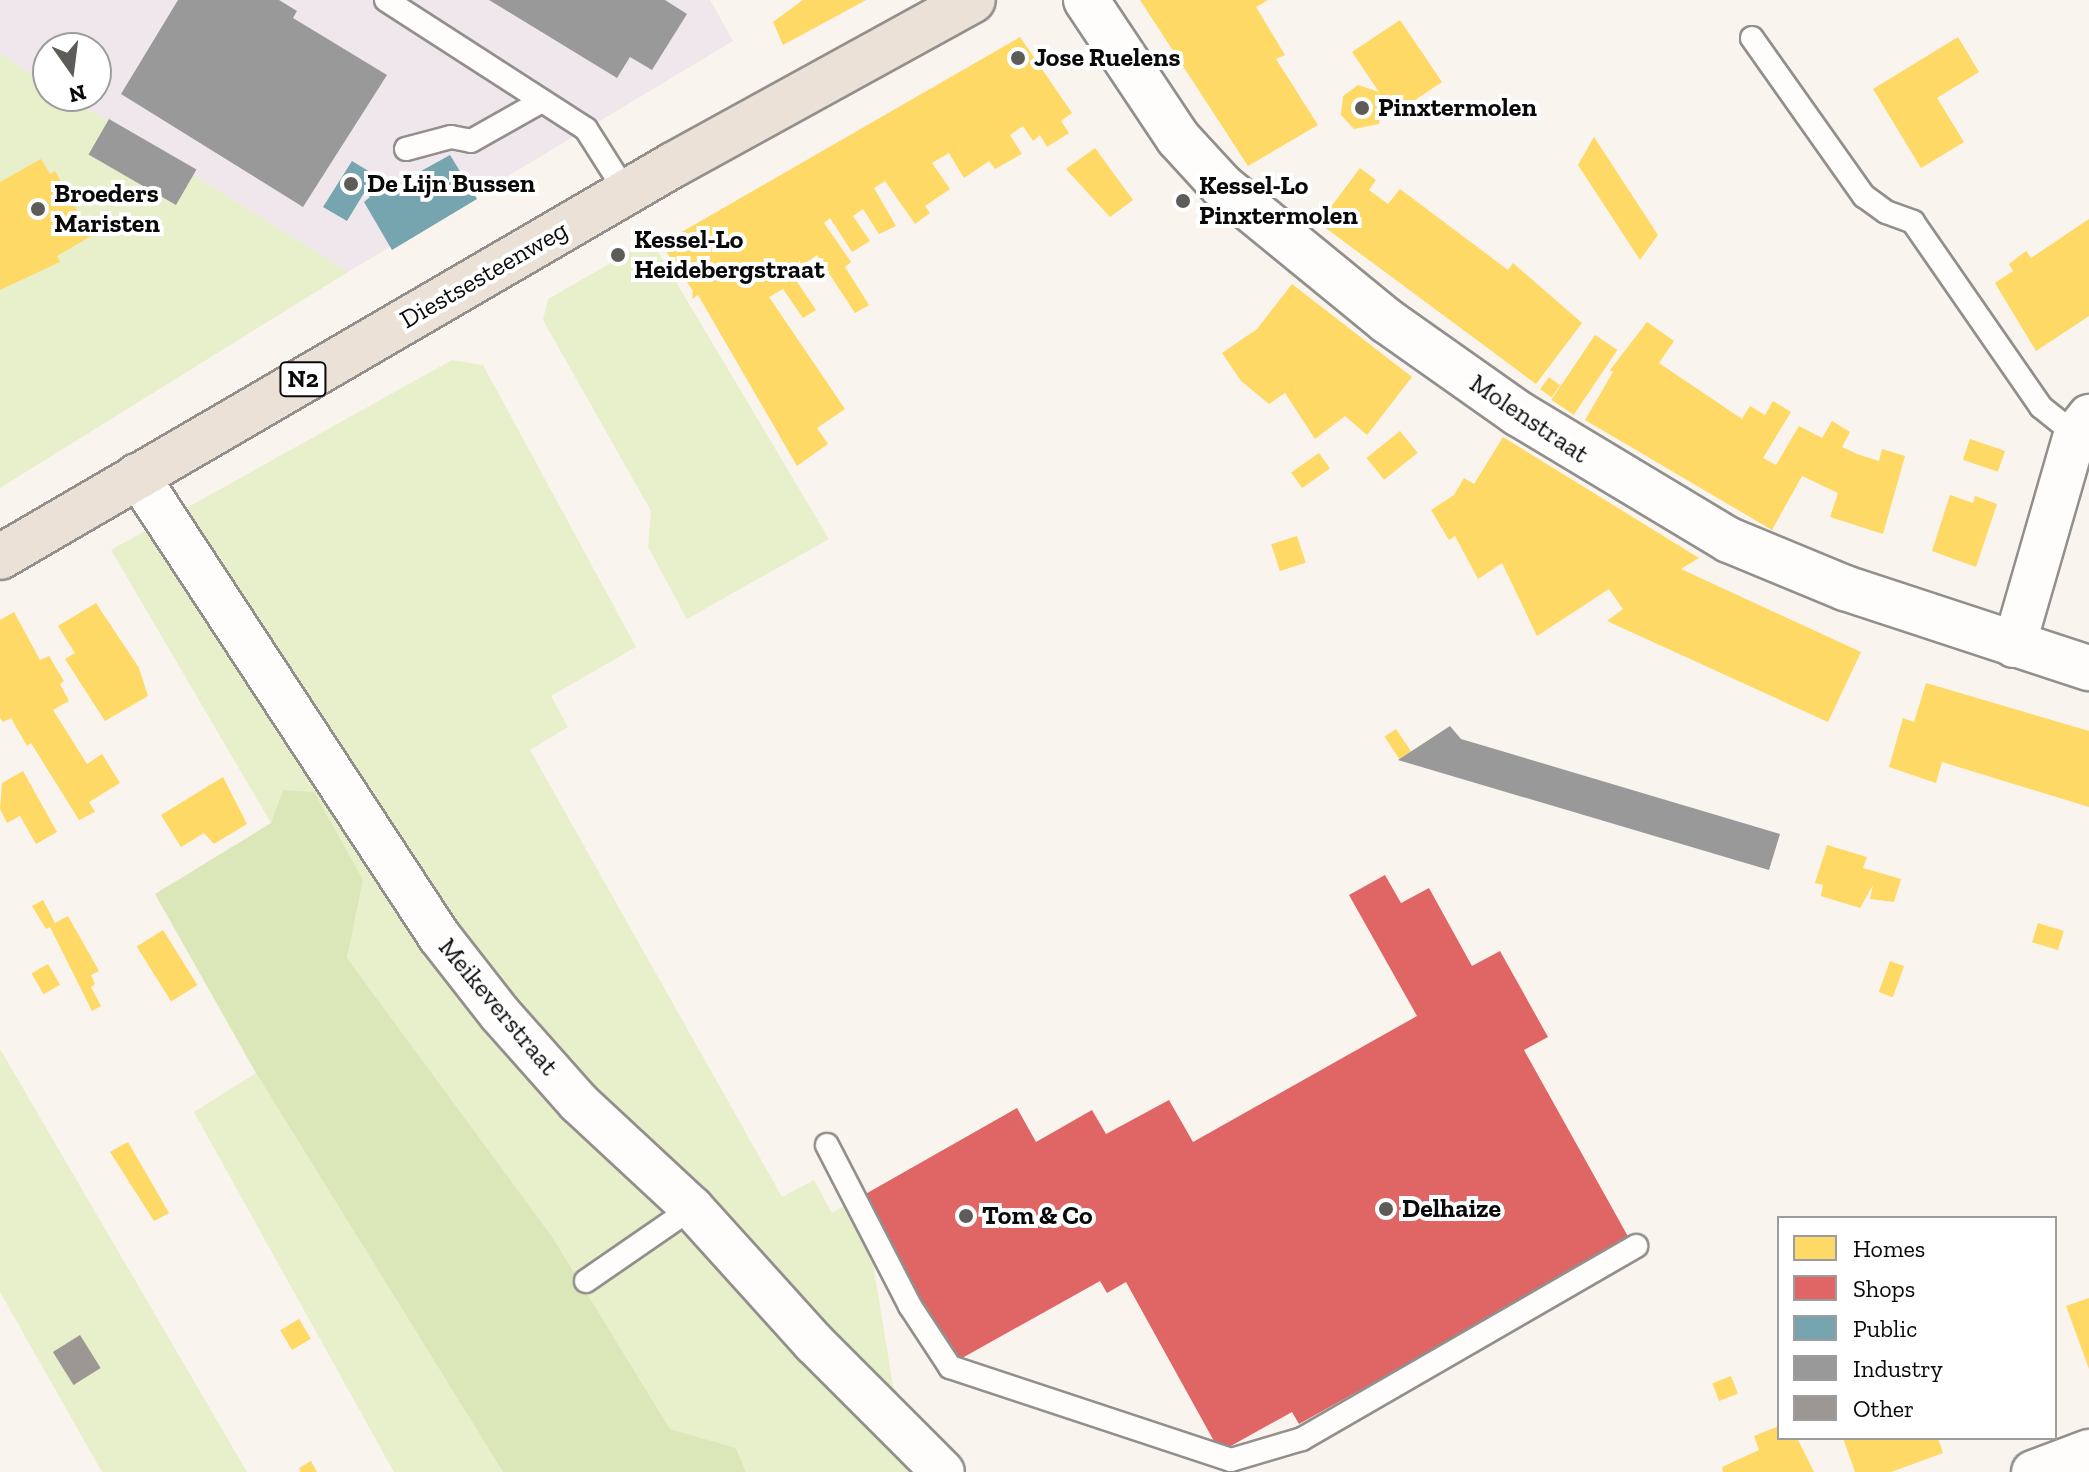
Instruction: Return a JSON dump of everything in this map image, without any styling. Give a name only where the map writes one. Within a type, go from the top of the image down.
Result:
[{"type":"main road","name":"Diestsesteenweg","points":[[0,557],[626,192],[956,4]]},
{"type":"street","name":"Molenstraat","points":[[1086,0],[1178,138],[1222,186],[1387,321],[1478,386],[1601,466],[1729,540],[1845,588],[2014,646],[2089,668]]},
{"type":"street","points":[[2014,646],[2082,425]]},
{"type":"street","name":"Meikeverstraat","points":[[137,475],[439,936],[579,1103],[692,1208],[804,1333],[943,1472]]},
{"type":"street","points":[[2033,1472],[2089,1451]]},
{"type":"lane","points":[[386,0],[586,129],[626,192]]},
{"type":"lane","points":[[1752,38],[1864,196],[1913,222],[2041,407],[2082,425]]},
{"type":"lane","points":[[406,149],[451,137],[471,141],[542,101]]},
{"type":"lane","points":[[827,1145],[910,1306],[950,1367],[1231,1460],[1302,1439],[1636,1246]]},
{"type":"lane","points":[[586,1281],[692,1208]]},
{"type":"shaded area","name":"De Lijn Bussen","points":[[0,0],[710,0],[733,41],[348,272],[93,112],[112,112],[112,32],[32,32],[32,74],[0,54]]},
{"type":"green space","points":[[0,54],[32,74],[32,112],[93,112],[348,272],[0,488]]},
{"type":"green space","points":[[651,240],[829,539],[687,619],[648,547],[651,511],[543,320],[548,299]]},
{"type":"green space","points":[[452,360],[483,365],[636,647],[551,696],[568,727],[530,750],[782,1197],[814,1180],[832,1213],[862,1196],[893,1386],[953,1472],[746,1472],[736,1448],[670,1429],[553,1238],[347,958],[363,880],[283,791],[271,823],[111,550]]},
{"type":"green space","points":[[283,790],[314,792],[363,880],[347,958],[553,1238],[670,1429],[736,1448],[746,1472],[503,1472],[256,1073],[155,894],[271,823]]},
{"type":"green space","points":[[0,1049],[247,1472],[102,1472],[0,1292]]},
{"type":"green space","points":[[256,1073],[503,1472],[394,1472],[194,1112]]},
{"type":"building: Homes","points":[[803,0],[866,0],[783,45],[773,22]]},
{"type":"building: Homes","points":[[1140,0],[1268,0],[1256,7],[1285,55],[1276,59],[1318,125],[1248,166]]},
{"type":"building: Homes","points":[[1400,20],[1442,82],[1394,114],[1383,98],[1379,124],[1354,129],[1341,115],[1343,96],[1358,85],[1379,92],[1352,52]]},
{"type":"building: Homes","points":[[1020,37],[1072,113],[1061,121],[1069,133],[1047,147],[1040,135],[1033,141],[1023,126],[1010,135],[1022,154],[995,169],[989,161],[964,178],[949,153],[932,163],[950,189],[925,206],[930,213],[915,224],[885,181],[874,188],[896,226],[879,234],[863,209],[853,216],[870,241],[852,252],[830,218],[824,223],[851,262],[845,267],[869,305],[855,313],[817,255],[791,273],[816,310],[803,318],[783,289],[769,297],[845,409],[817,428],[828,444],[797,466],[698,295],[692,299],[693,291],[661,244]]},
{"type":"building: Homes","points":[[1958,37],[1979,72],[1937,98],[1964,142],[1921,168],[1873,89]]},
{"type":"building: Homes","points":[[1594,137],[1658,235],[1640,260],[1578,165]]},
{"type":"building: Homes","points":[[1095,148],[1133,200],[1110,217],[1066,169]]},
{"type":"building: Homes","name":"Broeders Maristen","points":[[41,159],[50,174],[55,171],[91,236],[57,256],[60,262],[0,290],[0,182]]},
{"type":"building: Homes","points":[[1360,168],[1376,180],[1369,190],[1388,204],[1400,189],[1508,270],[1513,263],[1582,323],[1536,384],[1319,223]]},
{"type":"building: Homes","points":[[2089,219],[2089,316],[2036,351],[1995,283],[2013,271],[2009,264],[2026,251],[2031,258]]},
{"type":"building: Homes","points":[[1292,284],[1412,377],[1367,435],[1345,416],[1315,439],[1285,393],[1269,404],[1241,381],[1222,353],[1257,329]]},
{"type":"building: Homes","points":[[1647,322],[1674,341],[1659,363],[1742,419],[1750,406],[1765,415],[1773,401],[1791,412],[1763,458],[1776,465],[1799,426],[1822,438],[1832,421],[1850,432],[1842,447],[1879,461],[1882,449],[1905,456],[1883,534],[1830,517],[1838,493],[1802,476],[1772,530],[1585,420],[1613,372],[1610,370]]},
{"type":"building: Homes","points":[[1595,335],[1617,350],[1574,415],[1551,400]]},
{"type":"building: Homes","points":[[1549,377],[1560,385],[1552,397],[1540,389]]},
{"type":"building: Homes","points":[[1400,431],[1418,453],[1384,480],[1367,458]]},
{"type":"building: Homes","points":[[1503,437],[1699,558],[1681,569],[1861,652],[1828,722],[1607,621],[1623,609],[1609,589],[1537,636],[1502,563],[1478,579],[1455,536],[1449,540],[1431,510],[1454,495],[1464,478],[1474,484]]},
{"type":"building: Homes","points":[[1970,439],[2005,451],[1998,472],[1963,460]]},
{"type":"building: Homes","points":[[1319,453],[1330,469],[1302,488],[1291,473]]},
{"type":"building: Homes","points":[[1950,495],[1973,503],[1975,496],[1997,504],[1976,567],[1932,551]]},
{"type":"building: Homes","points":[[1297,536],[1306,563],[1280,571],[1271,544]]},
{"type":"building: Homes","points":[[96,603],[139,668],[148,696],[105,721],[65,659],[75,653],[58,626]]},
{"type":"building: Homes","points":[[14,612],[40,660],[49,656],[64,681],[60,684],[69,701],[53,710],[87,764],[102,754],[120,783],[89,802],[95,812],[79,820],[31,743],[27,746],[11,718],[3,722],[0,718],[0,620]]},
{"type":"building: Homes","points":[[1926,683],[2089,731],[2089,807],[1942,762],[1936,783],[1889,767],[1903,718],[1914,722]]},
{"type":"building: Homes","points":[[1396,729],[1411,751],[1399,759],[1384,737]]},
{"type":"building: Homes","points":[[23,771],[57,832],[36,844],[20,816],[7,823],[0,809],[2,783]]},
{"type":"building: Homes","points":[[223,777],[247,824],[214,844],[204,833],[181,847],[161,815]]},
{"type":"building: Homes","points":[[1827,845],[1867,857],[1863,868],[1901,879],[1894,902],[1870,899],[1873,885],[1860,908],[1821,896],[1823,885],[1815,883]]},
{"type":"building: Homes","points":[[43,900],[55,923],[68,916],[99,971],[91,975],[95,984],[91,987],[101,1006],[92,1011],[50,927],[46,929],[32,906]]},
{"type":"building: Homes","points":[[2038,923],[2064,931],[2058,950],[2032,942]]},
{"type":"building: Homes","points":[[163,930],[197,985],[171,1002],[137,946]]},
{"type":"building: Homes","points":[[1890,961],[1904,966],[1893,997],[1879,992]]},
{"type":"building: Homes","points":[[48,964],[60,985],[44,994],[32,974]]},
{"type":"building: Homes","points":[[128,1142],[169,1213],[154,1221],[110,1152]]},
{"type":"building: Homes","points":[[2089,1298],[2089,1369],[2066,1306]]},
{"type":"building: Homes","points":[[299,1319],[311,1339],[292,1350],[280,1330]]},
{"type":"building: Homes","points":[[1731,1376],[1738,1394],[1719,1401],[1712,1383]]},
{"type":"building: Homes","points":[[1777,1427],[1777,1440],[1798,1440],[1814,1472],[1723,1472],[1722,1467],[1759,1450],[1754,1436]]},
{"type":"building: Homes","points":[[1844,1440],[1939,1440],[1943,1453],[1891,1472],[1855,1472]]},
{"type":"building: Homes","points":[[311,1461],[317,1472],[301,1472],[299,1468]]},
{"type":"building: Shops","points":[[1385,875],[1401,903],[1429,888],[1472,966],[1500,951],[1548,1037],[1524,1050],[1630,1240],[1299,1424],[1292,1412],[1220,1452],[1126,1282],[1107,1293],[1100,1281],[955,1362],[862,1196],[1017,1108],[1036,1142],[1092,1110],[1106,1134],[1169,1100],[1193,1142],[1417,1016],[1349,895]]},
{"type":"building: Public","points":[[450,155],[477,199],[392,250],[364,202],[370,197],[364,193],[347,221],[323,207],[352,161],[380,178],[383,192]]},
{"type":"building: Industry","points":[[178,0],[279,0],[297,11],[293,18],[387,75],[303,207],[121,94]]},
{"type":"building: Industry","points":[[489,0],[665,0],[687,14],[652,70],[630,57],[617,78]]},
{"type":"building: Industry","points":[[109,119],[196,170],[176,205],[89,155]]},
{"type":"building: Industry","points":[[1450,726],[1461,739],[1780,834],[1769,870],[1398,760]]},
{"type":"building: Other","points":[[80,1335],[101,1368],[74,1385],[53,1352]]},
{"type":"place","name":"Jose Ruelens","points":[[1018,58]]},
{"type":"place","name":"Pinxtermolen","points":[[1362,108]]},
{"type":"place","name":"De Lijn Bussen","points":[[351,184]]},
{"type":"place","name":"Kessel-Lo Pinxtermolen","points":[[1183,201]]},
{"type":"place","name":"Broeders Maristen","points":[[38,209]]},
{"type":"place","name":"Kessel-Lo Heidebergstraat","points":[[618,255]]},
{"type":"place","name":"Delhaize","points":[[1386,1209]]},
{"type":"place","name":"Tom & Co","points":[[966,1216]]}]
